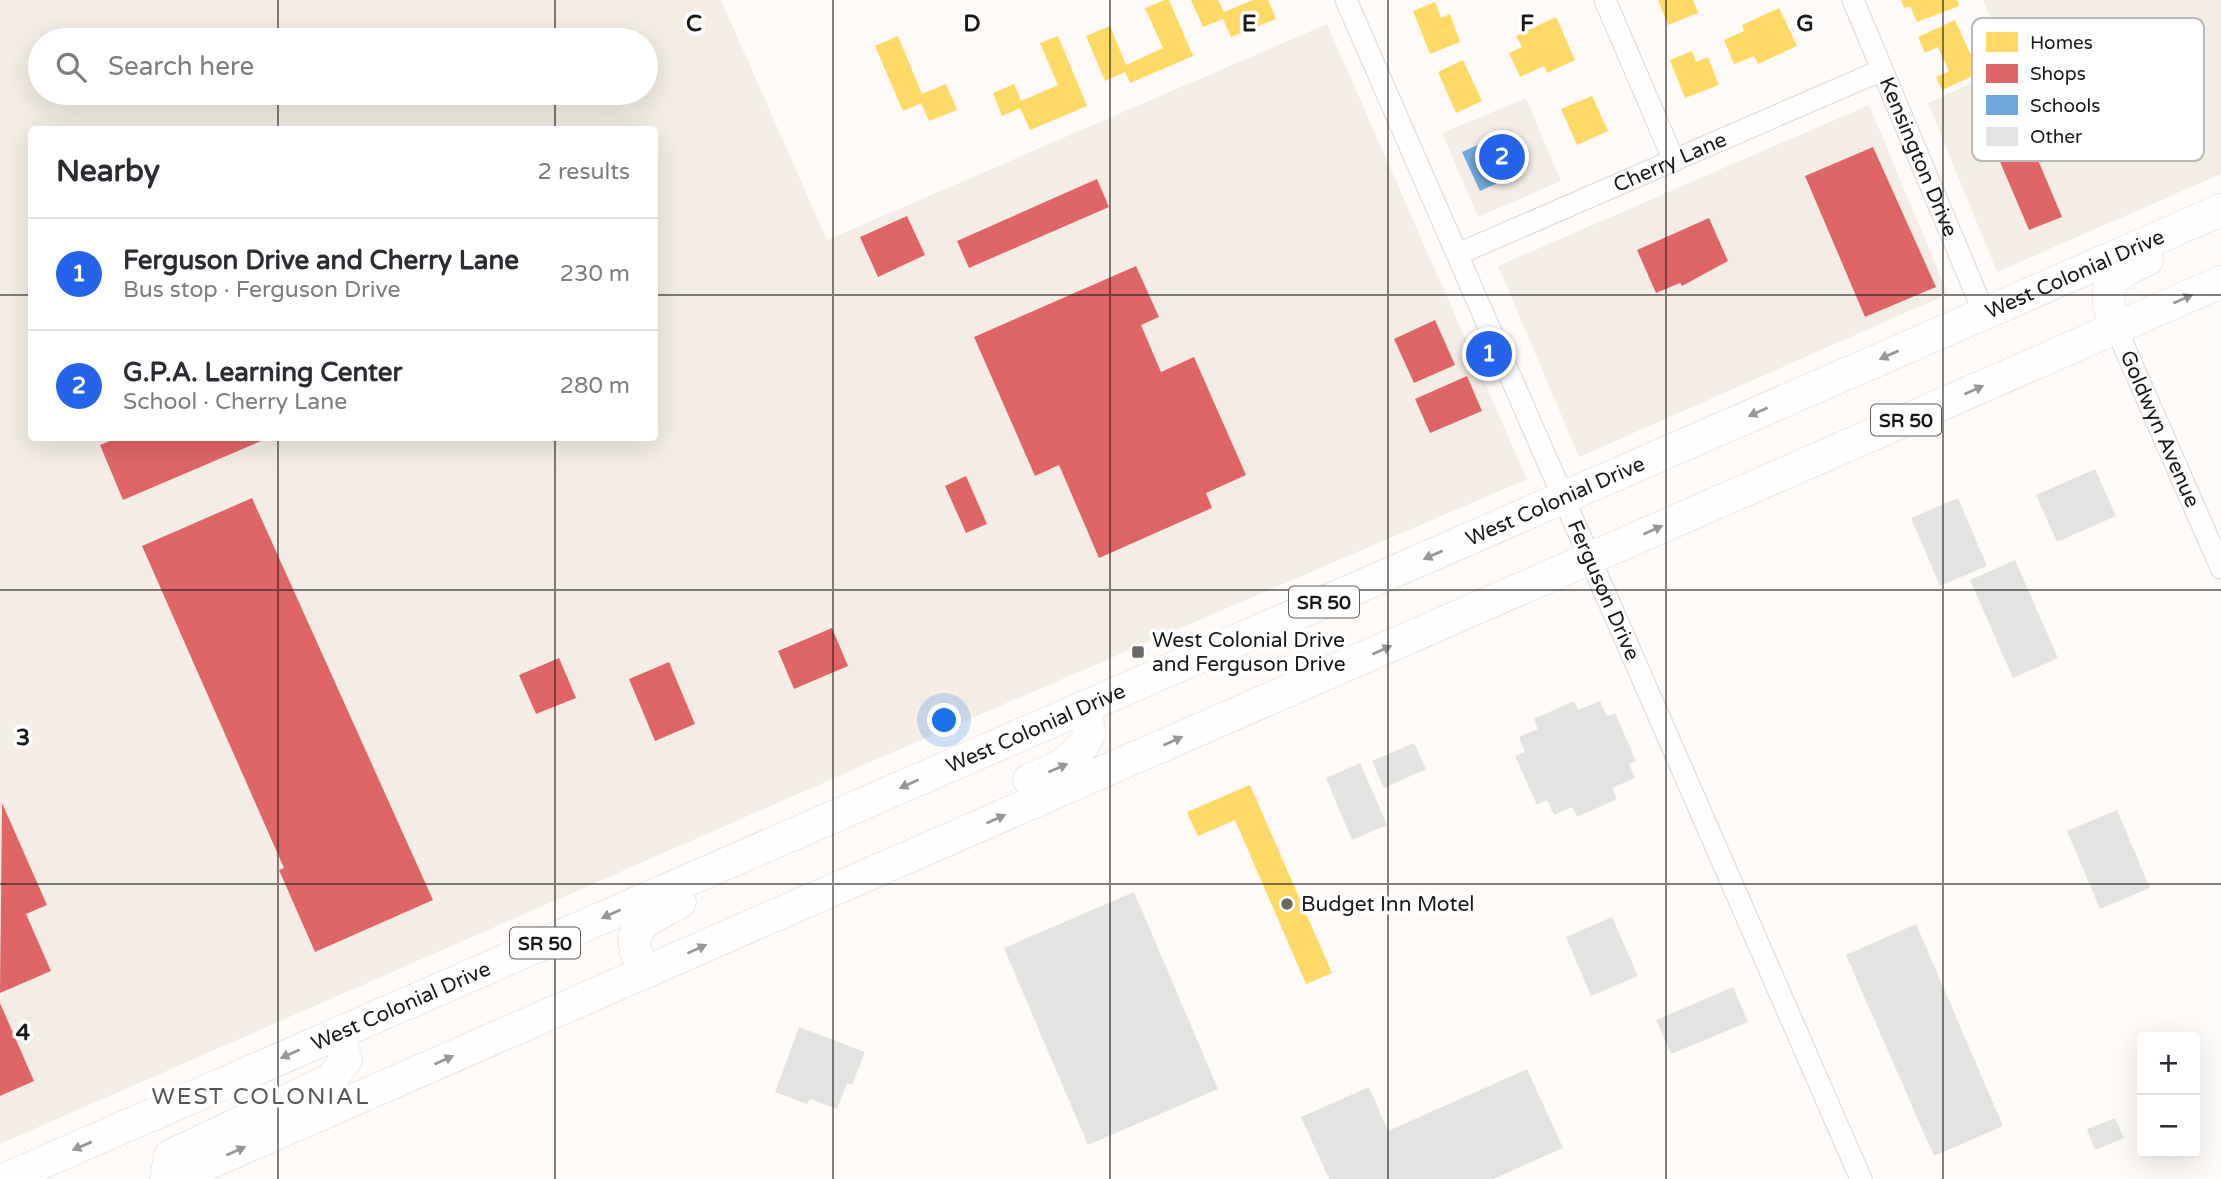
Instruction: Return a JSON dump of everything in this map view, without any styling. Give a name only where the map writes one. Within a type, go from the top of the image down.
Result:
[{"type":"highway","name":"West Colonial Drive","points":[[5,1179],[2220,211]]},
{"type":"highway","points":[[2116,328],[2107,303],[2109,285],[2123,270],[2203,233],[2220,211]]},
{"type":"highway","name":"SR 50","points":[[173,1179],[2221,282]]},
{"type":"highway","points":[[922,851],[936,821],[1069,763],[1081,751],[1090,734],[1084,707]]},
{"type":"highway","points":[[645,971],[636,952],[634,937],[644,922],[665,909],[793,850],[809,827]]},
{"type":"highway","points":[[166,1179],[170,1156],[332,1079],[346,1059],[337,1034]]},
{"type":"street","name":"Ferguson Drive","points":[[1346,0],[1861,1179]]},
{"type":"street","points":[[1605,0],[1674,161]]},
{"type":"street","name":"Kensington Drive","points":[[1853,0],[1984,313]]},
{"type":"street","name":"Cherry Lane","points":[[1458,254],[1882,70]]},
{"type":"street","name":"Goldwyn Avenue","points":[[2116,328],[2221,568]]},
{"type":"shaded area","points":[[0,0],[721,0],[827,240],[1327,24],[1527,479],[930,736],[0,1144]]},
{"type":"shaded area","points":[[1983,0],[2221,0],[2221,174],[1997,272],[1928,103],[1972,83],[1972,161],[2204,161],[2204,18],[1990,18]]},
{"type":"shaded area","points":[[1526,98],[1561,181],[1478,217],[1442,133]]},
{"type":"shaded area","points":[[1869,105],[1948,294],[1579,457],[1498,266]]},
{"type":"building: Homes","points":[[1169,0],[1193,56],[1130,83],[1125,72],[1105,81],[1086,36],[1110,26],[1126,65],[1163,48],[1145,8]]},
{"type":"building: Homes","points":[[1191,0],[1218,0],[1224,12],[1253,0],[1268,0],[1276,19],[1231,37],[1223,19],[1203,27]]},
{"type":"building: Homes","points":[[1658,0],[1693,0],[1698,13],[1668,25]]},
{"type":"building: Homes","points":[[1901,0],[1957,0],[1959,6],[1917,22],[1910,6],[1904,8]]},
{"type":"building: Homes","points":[[1435,2],[1441,18],[1450,14],[1460,42],[1430,54],[1413,11]]},
{"type":"building: Homes","points":[[1779,8],[1797,46],[1758,64],[1754,56],[1734,64],[1724,40],[1744,31],[1742,25]]},
{"type":"building: Homes","points":[[1556,17],[1575,60],[1547,73],[1544,66],[1520,77],[1509,53],[1522,47],[1516,36]]},
{"type":"building: Homes","points":[[1955,20],[1972,58],[1972,76],[1942,90],[1936,77],[1949,71],[1938,47],[1925,53],[1918,37]]},
{"type":"building: Homes","points":[[898,36],[922,94],[946,84],[957,110],[929,121],[921,103],[903,111],[875,46]]},
{"type":"building: Homes","points":[[1058,36],[1087,106],[1030,130],[1020,108],[1002,116],[993,93],[1014,84],[1021,101],[1058,85],[1040,43]]},
{"type":"building: Homes","points":[[1692,51],[1696,62],[1708,57],[1719,85],[1685,98],[1670,60]]},
{"type":"building: Homes","points":[[1463,60],[1482,101],[1456,113],[1438,72]]},
{"type":"building: Homes","points":[[1592,96],[1608,131],[1577,145],[1561,109]]},
{"type":"building: Homes","name":"Budget Inn Motel","points":[[1250,785],[1332,973],[1306,984],[1235,820],[1198,836],[1187,812]]},
{"type":"building: Shops","points":[[1873,147],[1936,287],[1865,317],[1805,176]]},
{"type":"building: Shops","points":[[2000,161],[2038,161],[2062,217],[2029,230]]},
{"type":"building: Shops","points":[[1097,179],[1109,207],[969,268],[957,241]]},
{"type":"building: Shops","points":[[907,216],[925,255],[878,277],[860,237]]},
{"type":"building: Shops","points":[[1709,218],[1728,261],[1682,286],[1680,283],[1656,293],[1637,250]]},
{"type":"building: Shops","points":[[1136,266],[1159,317],[1141,325],[1161,372],[1194,357],[1246,475],[1206,493],[1212,508],[1099,558],[1059,465],[1035,476],[974,337]]},
{"type":"building: Shops","points":[[1435,320],[1455,365],[1414,383],[1394,339]]},
{"type":"building: Shops","points":[[1467,376],[1482,411],[1430,433],[1415,399]]},
{"type":"building: Shops","points":[[110,441],[261,441],[123,500],[100,445]]},
{"type":"building: Shops","points":[[966,476],[987,524],[966,533],[945,486]]},
{"type":"building: Shops","points":[[252,498],[433,900],[315,952],[279,870],[284,868],[142,546]]},
{"type":"building: Shops","points":[[832,628],[848,666],[794,689],[778,651]]},
{"type":"building: Shops","points":[[559,658],[576,698],[536,714],[519,675]]},
{"type":"building: Shops","points":[[669,662],[695,724],[655,741],[629,679]]},
{"type":"building: Shops","points":[[2,803],[47,905],[26,914],[51,971],[0,993]]},
{"type":"building: Shops","points":[[0,1003],[34,1081],[0,1096]]},
{"type":"building: Schools","points":[[1500,135],[1518,174],[1480,191],[1462,152]]},
{"type":"building: Other","points":[[2095,469],[2116,516],[2057,542],[2036,495]]},
{"type":"building: Other","points":[[1958,498],[1987,566],[1940,586],[1911,518]]},
{"type":"building: Other","points":[[2015,560],[2058,658],[2013,678],[1970,580]]},
{"type":"building: Other","points":[[1574,701],[1578,710],[1600,701],[1607,716],[1615,713],[1636,761],[1629,764],[1635,778],[1612,788],[1617,799],[1577,817],[1572,807],[1554,815],[1547,800],[1537,805],[1515,756],[1525,752],[1519,737],[1538,729],[1534,719]]},
{"type":"building: Other","points":[[1414,743],[1426,769],[1384,788],[1372,761]]},
{"type":"building: Other","points":[[1360,763],[1387,825],[1352,840],[1326,778]]},
{"type":"building: Other","points":[[2117,810],[2150,888],[2100,909],[2067,831]]},
{"type":"building: Other","points":[[1134,892],[1218,1089],[1088,1145],[1004,948]]},
{"type":"building: Other","points":[[1612,917],[1638,976],[1591,996],[1566,937]]},
{"type":"building: Other","points":[[1916,924],[2003,1126],[1934,1156],[1846,955]]},
{"type":"building: Other","points":[[1733,987],[1748,1022],[1671,1054],[1656,1020]]},
{"type":"building: Other","points":[[799,1027],[865,1052],[852,1085],[847,1083],[837,1109],[810,1099],[807,1104],[775,1092]]},
{"type":"building: Other","points":[[1527,1069],[1563,1148],[1493,1179],[1329,1179],[1301,1117],[1369,1087],[1388,1131]]},
{"type":"building: Other","points":[[2115,1118],[2124,1138],[2095,1150],[2087,1129]]},
{"type":"place","name":"G.P.A. Learning Center","points":[[1502,157]]},
{"type":"place","name":"Ferguson Drive and Cherry Lane","points":[[1489,354]]},
{"type":"place","name":"West Colonial Drive and Ferguson Drive","points":[[1138,652]]},
{"type":"place","name":"Budget Inn Motel","points":[[1287,904]]},
{"type":"district","name":"WEST COLONIAL","points":[[261,1096]]}]
